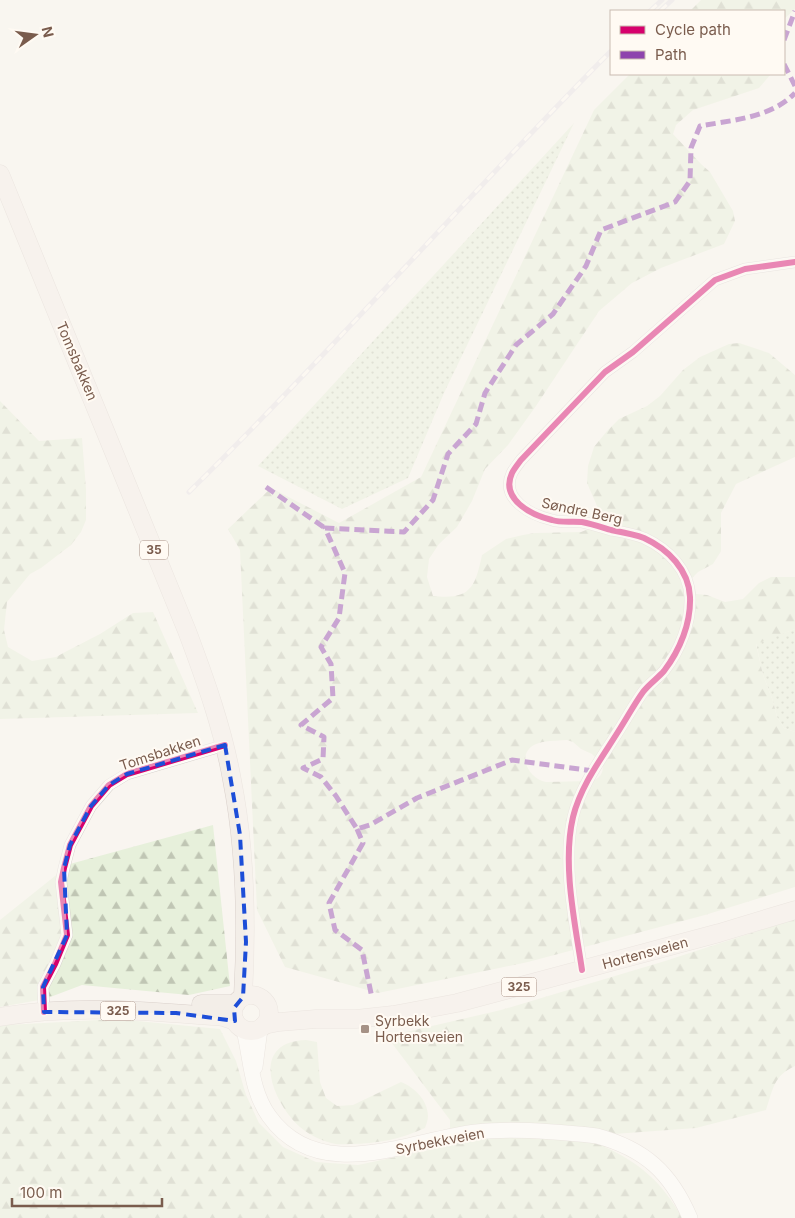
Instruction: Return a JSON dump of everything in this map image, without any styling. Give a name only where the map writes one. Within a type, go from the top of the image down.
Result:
[{"type":"main road","name":"Tomsbakken","points":[[0,174],[187,630],[204,676],[232,780],[240,835],[246,942],[250,954],[251,1013]]},
{"type":"main road","name":"Hortensveien","points":[[0,1011],[120,1001],[225,1005],[279,1022],[316,1019],[356,1019],[433,1008],[719,933],[795,910]]},
{"type":"main road","name":"Hortensveien","points":[[0,1017],[44,1008]]},
{"type":"main road","name":"Syrbekkveien","points":[[251,1013],[254,1076],[262,1105],[270,1117],[290,1137],[315,1150],[338,1154],[365,1154],[388,1151],[443,1138],[502,1131],[597,1136],[611,1139],[636,1150],[661,1170],[672,1185],[690,1218]]},
{"type":"street","name":"Søndre Berg","points":[[582,970],[568,861],[574,817],[583,790],[610,744],[643,692],[664,671],[677,650],[684,635],[690,610],[690,594],[686,577],[676,562],[664,549],[643,537],[582,522],[553,521],[530,513],[519,506],[512,495],[509,484],[512,473],[521,460],[605,372],[633,352],[715,280],[745,269],[795,262]]},
{"type":"street","name":"Tomsbakken","points":[[44,1008],[43,986],[67,935],[61,882],[64,868],[70,845],[91,806],[109,785],[127,774],[224,745]]},
{"type":"highlighted area","points":[[225,745],[240,835],[246,942],[243,997],[234,1008],[235,1021],[176,1013],[44,1012],[43,987],[67,935],[64,868],[70,845],[91,806],[109,785],[127,774]]},
{"type":"green space","points":[[701,0],[795,0],[795,9],[785,18],[785,10],[691,10]]},
{"type":"green space","points":[[629,75],[770,75],[759,88],[693,110],[676,125],[673,134],[710,172],[733,211],[735,221],[724,244],[661,268],[632,283],[599,311],[508,445],[485,469],[472,501],[457,527],[439,544],[429,559],[427,577],[433,596],[455,596],[469,589],[473,584],[482,555],[506,539],[535,533],[581,532],[596,526],[601,515],[587,483],[588,466],[594,447],[619,419],[647,406],[660,396],[683,370],[700,357],[729,344],[739,343],[769,353],[795,375],[795,457],[736,484],[721,513],[721,551],[713,564],[698,572],[686,584],[685,593],[707,595],[725,602],[743,599],[759,583],[771,577],[795,577],[795,629],[756,644],[763,675],[777,717],[784,728],[795,732],[795,887],[705,915],[528,962],[378,993],[285,967],[257,910],[240,550],[228,529],[271,488],[339,523],[421,477],[594,110]],"holes":[[[567,740],[573,742],[581,749],[592,754],[603,766],[600,776],[596,779],[591,781],[546,782],[530,772],[525,760],[529,749],[542,742]]]},
{"type":"green space","points":[[574,123],[444,393],[408,478],[342,509],[258,466]]},
{"type":"green space","points":[[0,401],[39,441],[82,438],[86,489],[86,520],[81,532],[71,545],[30,574],[7,602],[4,630],[8,647],[32,661],[56,657],[100,634],[133,613],[153,612],[198,713],[0,719]]},
{"type":"green space","points":[[795,629],[795,732],[784,728],[777,717],[763,675],[756,643]]},
{"type":"green space","points":[[213,825],[230,986],[189,995],[82,985],[45,999],[0,1007],[0,920],[70,864]]},
{"type":"green space","points":[[795,919],[795,1066],[782,1074],[778,1079],[772,1090],[766,1110],[696,1128],[614,1134],[605,1147],[618,1153],[650,1175],[667,1194],[682,1218],[0,1218],[0,1026],[117,1019],[220,1029],[236,1061],[246,1095],[259,1123],[283,1147],[316,1162],[358,1165],[434,1149],[450,1137],[450,1120],[388,1038],[501,1010],[665,961]]},
{"type":"green space","points":[[306,1040],[317,1042],[320,1082],[326,1098],[337,1106],[353,1105],[401,1082],[411,1087],[426,1105],[428,1116],[425,1128],[388,1140],[343,1144],[333,1144],[305,1131],[292,1119],[277,1096],[270,1070],[272,1059],[278,1049],[289,1043]]},
{"type":"railway","points":[[651,10],[662,0]]},
{"type":"railway","points":[[661,10],[672,0]]},
{"type":"railway","points":[[189,492],[296,383],[610,52]]},
{"type":"marked path","points":[[785,37],[795,11]]},
{"type":"marked path","points":[[785,66],[795,86]]},
{"type":"marked path","points":[[594,771],[512,760],[417,798],[370,825],[357,829],[336,796],[321,777],[303,768],[323,759],[324,737],[301,725],[333,698],[331,664],[321,647],[339,618],[345,573],[325,528],[404,532],[433,500],[448,454],[476,424],[485,393],[516,345],[553,314],[586,266],[601,230],[675,202],[690,181],[691,148],[700,126],[738,120],[763,113],[775,108],[795,93]]},
{"type":"marked path","points":[[266,487],[325,528]]},
{"type":"marked path","points":[[357,829],[363,843],[329,903],[335,930],[362,950],[372,998]]},
{"type":"cycle path","points":[[582,970],[569,874],[570,835],[573,817],[581,793],[600,759],[640,696],[664,671],[680,645],[689,617],[689,587],[676,562],[669,554],[653,543],[632,534],[582,522],[563,522],[544,518],[527,510],[514,498],[510,491],[509,482],[512,473],[521,460],[605,372],[633,352],[715,280],[745,269],[795,262]]},
{"type":"cycle path","points":[[44,1012],[43,987],[67,935],[61,882],[64,868],[70,845],[91,806],[109,785],[127,774],[225,745]]},
{"type":"place","name":"Syrbekk Hortensveien","points":[[365,1029]]}]
